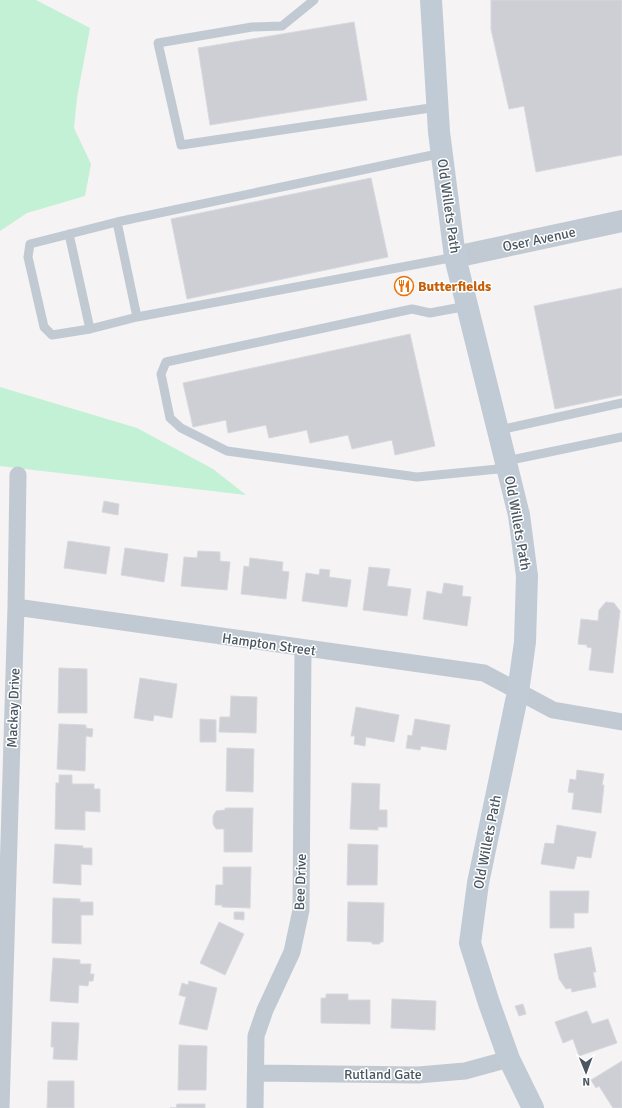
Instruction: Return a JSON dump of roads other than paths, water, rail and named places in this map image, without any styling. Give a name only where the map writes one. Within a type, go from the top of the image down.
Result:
[{"type":"main road","name":"Old Willets Path","points":[[431,0],[442,153],[455,257],[469,305],[519,515],[528,576],[525,642],[518,692],[478,883],[470,943],[488,1003],[509,1059],[533,1108]]},
{"type":"street","name":"Oser Avenue","points":[[455,257],[622,221]]},
{"type":"street","name":"Mackay Drive","points":[[1,1108],[1,1043],[16,607],[18,475]]},
{"type":"street","name":"Hampton Street","points":[[16,607],[303,649],[484,673],[553,710],[622,722]]},
{"type":"street","name":"Bee Drive","points":[[255,1108],[256,1036],[265,1010],[292,952],[301,910],[303,649]]},
{"type":"street","name":"Rutland Gate","points":[[256,1073],[418,1076],[465,1071],[509,1059]]},
{"type":"lane","points":[[314,0],[282,26],[252,27],[158,43],[182,145],[438,107]]},
{"type":"lane","points":[[442,153],[117,222],[69,234],[30,244],[28,257],[44,327],[52,335],[90,330],[137,317],[455,257]]},
{"type":"lane","points":[[117,222],[137,317]]},
{"type":"lane","points":[[69,234],[90,330]]},
{"type":"lane","points":[[469,305],[430,313],[412,309],[166,362],[161,374],[170,418],[181,428],[228,452],[417,477],[507,464],[622,437]]},
{"type":"lane","points":[[499,430],[622,403]]},
{"type":"place","name":"Butterfields","points":[[404,286]]}]
